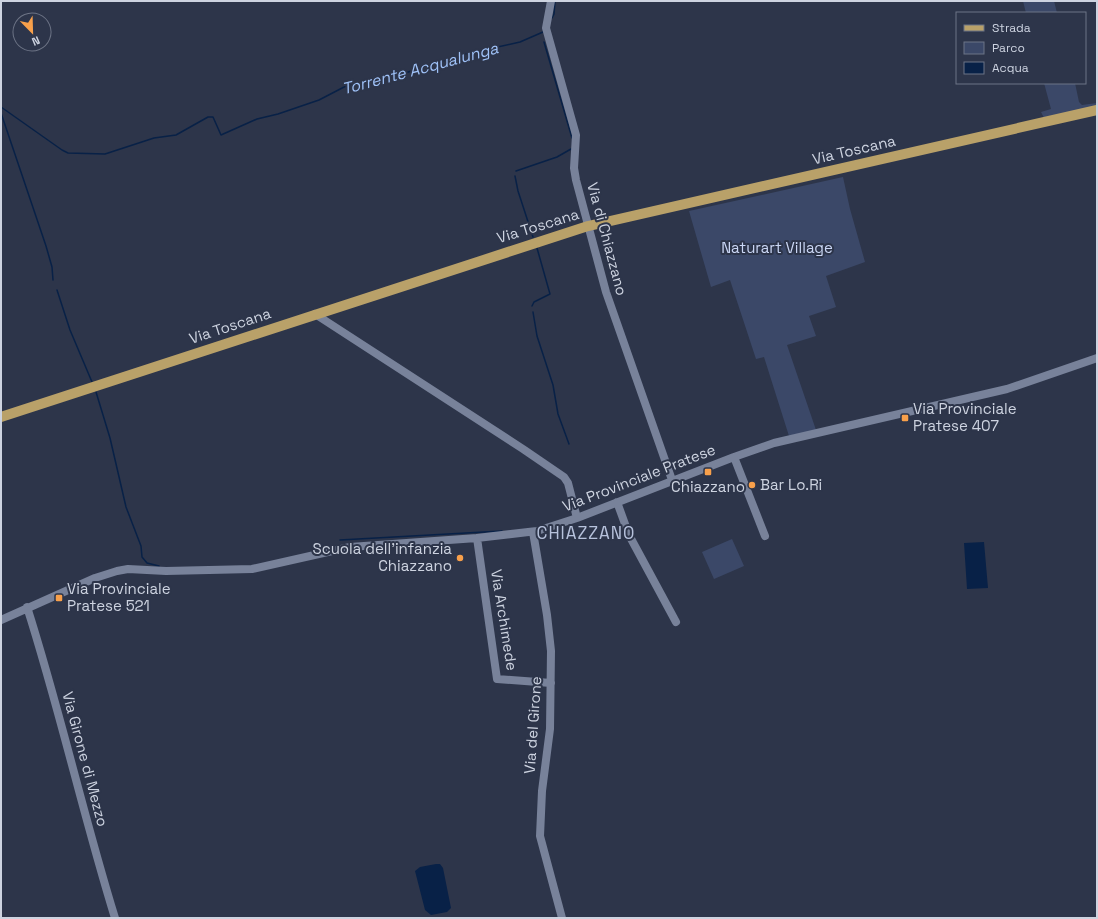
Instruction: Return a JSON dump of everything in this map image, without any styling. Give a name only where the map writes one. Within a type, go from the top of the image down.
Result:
[{"type":"main road","name":"Via Toscana","points":[[1,417],[588,226],[1097,110]]},
{"type":"street","name":"Via di Chiazzano","points":[[551,1],[546,20],[547,33],[576,135],[575,175],[606,292],[672,480]]},
{"type":"street","points":[[315,314],[517,445],[566,479],[577,518]]},
{"type":"street","name":"Via Provinciale Pratese","points":[[1,620],[27,607],[95,578],[128,569],[166,571],[252,569],[350,547],[477,538],[533,532],[577,518],[734,457],[814,433],[1007,389],[1097,358]]},
{"type":"street","points":[[734,457],[766,536]]},
{"type":"street","points":[[617,502],[629,535],[676,622]]},
{"type":"street","name":"Via del Girone","points":[[533,532],[550,632],[550,729],[542,791],[540,836],[562,918]]},
{"type":"street","name":"Via Archimede","points":[[477,538],[497,680],[551,683]]},
{"type":"street","name":"Via Girone di Mezzo","points":[[27,607],[44,659],[96,858],[115,918]]},
{"type":"green space","points":[[1023,1],[1054,1],[1057,12],[1026,12]]},
{"type":"green space","points":[[1044,84],[1075,84],[1079,102],[1082,105],[1097,103],[1097,106],[1044,118],[1041,112],[1051,109]]},
{"type":"green space","name":"Naturart Village","points":[[843,177],[850,209],[865,262],[826,276],[836,307],[809,316],[816,336],[787,345],[816,430],[789,436],[764,357],[756,359],[730,280],[711,287],[689,211]]},
{"type":"green space","points":[[732,539],[744,566],[714,579],[702,552]]},
{"type":"water","points":[[984,542],[988,588],[967,589],[964,543]]},
{"type":"water","points":[[440,864],[443,868],[451,908],[447,912],[431,915],[425,910],[415,871],[420,867]]},
{"type":"waterway","points":[[552,18],[554,14],[555,1]]},
{"type":"waterway","name":"Torrente Acqualunga","points":[[1,107],[68,153],[105,154],[154,138],[176,135],[208,117],[213,117],[221,135],[257,119],[278,114],[319,100],[346,86],[389,78],[466,54],[520,42],[543,32]]},
{"type":"waterway","points":[[544,42],[572,138]]},
{"type":"waterway","points":[[1,113],[46,246],[52,267],[53,280]]},
{"type":"waterway","points":[[516,171],[557,157],[571,149]]},
{"type":"waterway","points":[[515,176],[518,191],[533,237]]},
{"type":"waterway","points":[[532,306],[534,302],[550,294],[537,248]]},
{"type":"waterway","points":[[57,290],[70,330],[92,382]]},
{"type":"waterway","points":[[533,312],[537,336],[553,385],[558,414],[569,444]]},
{"type":"waterway","points":[[96,392],[110,438],[126,507],[141,546],[142,557],[147,563],[159,566]]},
{"type":"waterway","points":[[340,540],[502,531]]},
{"type":"place","name":"Via Provinciale Pratese 407","points":[[905,418]]},
{"type":"place","name":"Chiazzano","points":[[708,472]]},
{"type":"place","name":"Bar Lo.Ri","points":[[752,485]]},
{"type":"place","name":"Scuola dell'infanzia Chiazzano","points":[[460,558]]},
{"type":"place","name":"Via Provinciale Pratese 521","points":[[59,598]]},
{"type":"district","name":"CHIAZZANO","points":[[586,533]]}]
